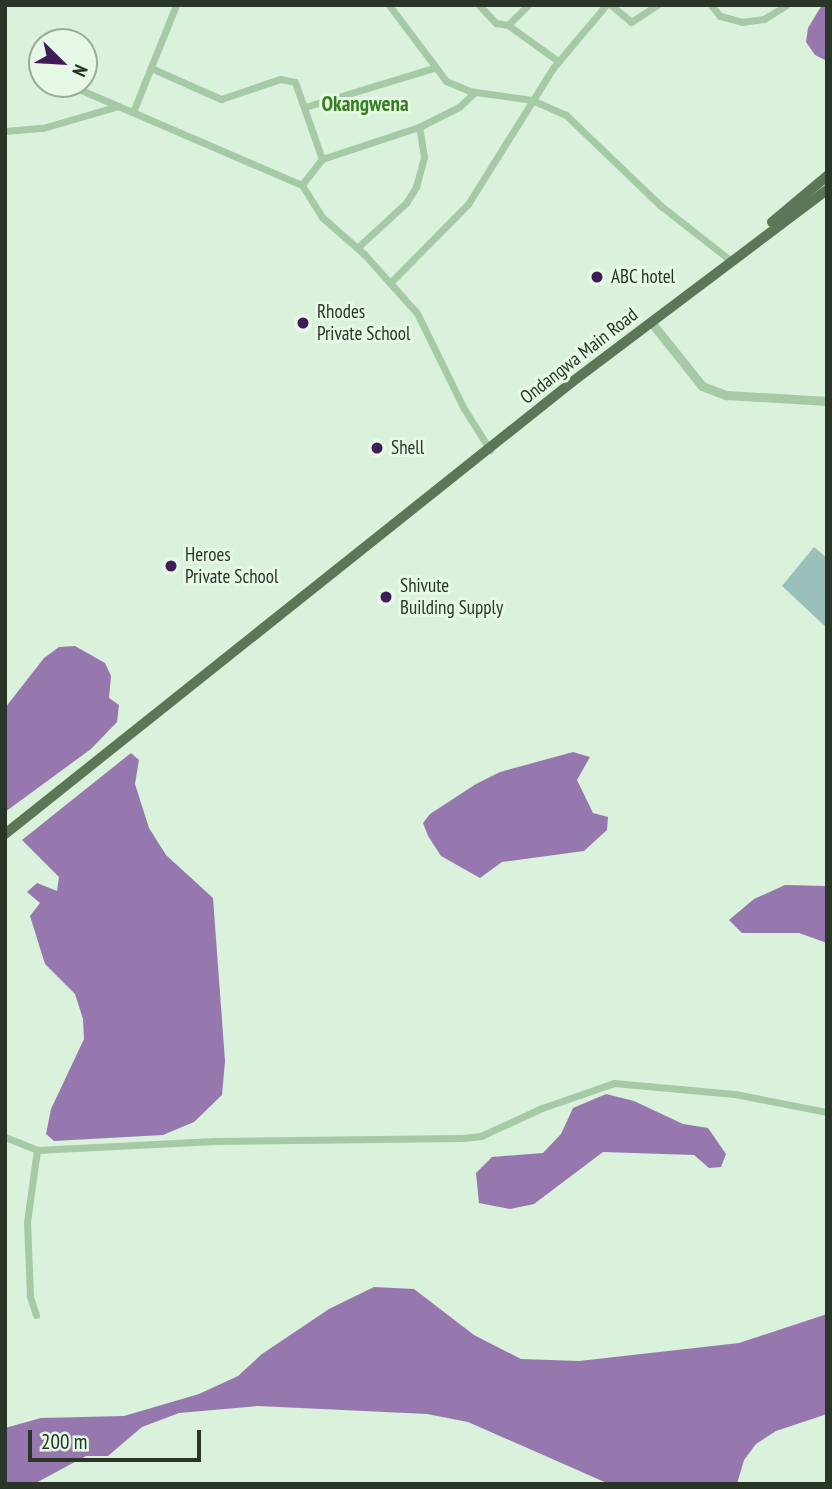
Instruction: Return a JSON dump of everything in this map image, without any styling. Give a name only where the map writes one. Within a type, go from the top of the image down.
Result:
[{"type":"main road","name":"Ondangwa Main Road","points":[[5,834],[730,260],[827,176]]},
{"type":"main road","name":"Ondangwa Main Road","points":[[756,239],[827,190]]},
{"type":"street","points":[[133,112],[176,5]]},
{"type":"street","points":[[389,5],[433,68],[446,81],[475,92],[532,100],[566,115],[661,206],[730,260]]},
{"type":"street","points":[[479,5],[496,23],[508,26],[558,61]]},
{"type":"street","points":[[508,26],[528,5]]},
{"type":"street","points":[[391,282],[468,204],[558,61],[609,5],[631,22],[657,5]]},
{"type":"street","points":[[711,5],[728,19],[751,22],[786,5]]},
{"type":"street","points":[[151,68],[221,99],[280,79],[291,79],[305,107],[322,159]]},
{"type":"street","points":[[305,107],[433,68]]},
{"type":"street","points":[[302,185],[322,159],[419,127],[459,107],[475,92]]},
{"type":"street","points":[[98,97],[302,185],[323,218],[391,282],[423,323],[463,407],[490,450]]},
{"type":"street","points":[[5,131],[43,128],[118,106]]},
{"type":"street","points":[[357,248],[406,203],[416,187],[424,157],[419,127]]},
{"type":"street","points":[[651,321],[702,386],[726,395],[827,401]]},
{"type":"street","points":[[5,1137],[37,1150],[215,1141],[463,1138],[481,1136],[542,1108],[614,1083],[735,1094],[827,1112]]},
{"type":"street","points":[[36,1315],[30,1296],[27,1222],[37,1150]]},
{"type":"shaded area","points":[[822,5],[827,5],[827,61],[815,55],[806,42],[808,28]]},
{"type":"shaded area","points":[[814,547],[827,558],[827,628],[782,586]]},
{"type":"shaded area","points":[[75,646],[105,663],[111,676],[109,698],[119,705],[117,722],[91,749],[5,812],[5,708],[44,658],[59,647]]},
{"type":"shaded area","points":[[573,752],[590,757],[577,780],[593,813],[608,817],[607,830],[584,851],[502,862],[480,878],[441,856],[423,823],[430,814],[500,772]]},
{"type":"shaded area","points":[[131,753],[139,760],[135,784],[149,828],[166,855],[213,898],[225,1061],[222,1095],[194,1122],[163,1135],[54,1141],[46,1134],[51,1109],[84,1039],[83,1019],[75,994],[45,964],[30,916],[40,903],[27,892],[37,883],[57,891],[59,877],[22,840]]},
{"type":"shaded area","points":[[785,885],[827,886],[827,943],[799,933],[742,933],[729,920],[754,899]]},
{"type":"shaded area","points":[[606,1094],[634,1101],[683,1124],[708,1128],[726,1154],[721,1167],[709,1168],[694,1155],[603,1152],[534,1204],[510,1209],[479,1203],[476,1173],[492,1157],[543,1153],[561,1134],[573,1108]]},
{"type":"shaded area","points":[[374,1287],[414,1289],[474,1335],[521,1359],[579,1361],[739,1343],[827,1314],[827,1414],[776,1431],[756,1444],[744,1460],[737,1484],[609,1484],[468,1422],[427,1414],[258,1406],[179,1413],[142,1427],[108,1456],[86,1456],[34,1484],[5,1484],[5,1428],[41,1418],[124,1416],[199,1394],[238,1376],[262,1354],[329,1309]]},
{"type":"place","name":"ABC hotel","points":[[597,277]]},
{"type":"place","name":"Rhodes Private School","points":[[303,323]]},
{"type":"place","name":"Shell","points":[[377,448]]},
{"type":"place","name":"Heroes Private School","points":[[171,566]]},
{"type":"place","name":"Shivute Building Supply","points":[[386,597]]},
{"type":"district","name":"Okangwena","points":[[365,104]]}]
